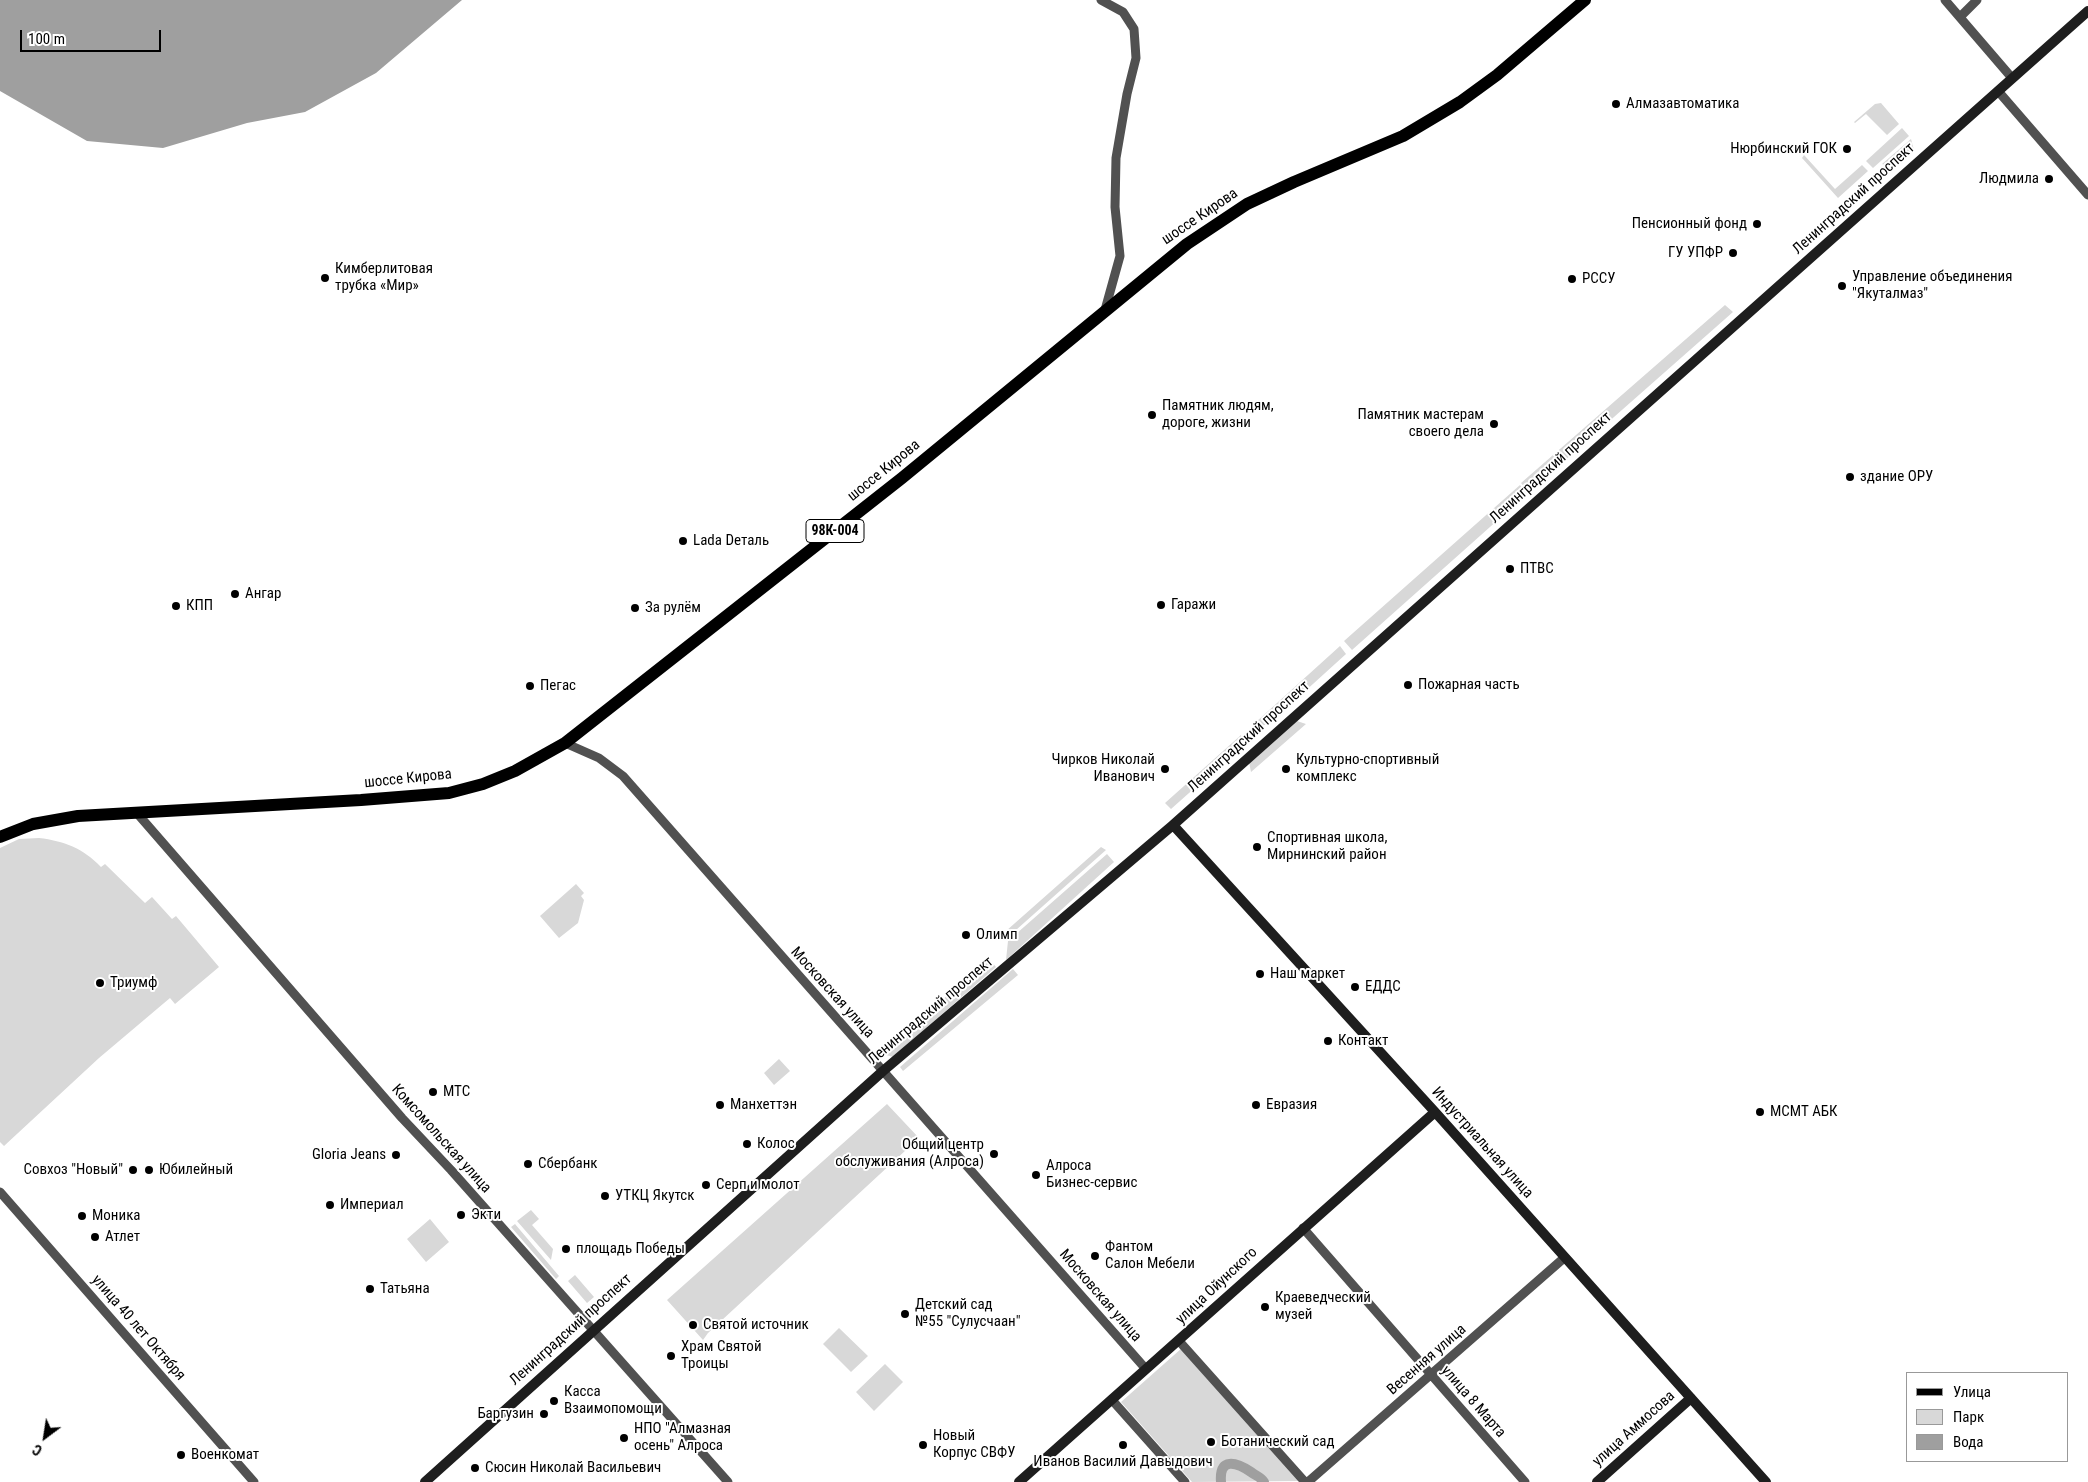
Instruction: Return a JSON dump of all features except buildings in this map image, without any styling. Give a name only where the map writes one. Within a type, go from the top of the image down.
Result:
[{"type":"main road","name":"шоссе Кирова","points":[[0,838],[33,824],[60,818],[449,793],[483,784],[515,771],[565,743],[902,478],[1187,244],[1247,204],[1396,139],[1460,102],[1497,75],[1585,0]]},
{"type":"main road","name":"Ленинградский проспект","points":[[425,1482],[883,1071],[1173,825],[2088,11]]},
{"type":"main road","name":"Индустриальная улица","points":[[1173,825],[1435,1112],[1766,1482]]},
{"type":"main road","name":"улица Ойунского","points":[[1019,1482],[1112,1400],[1145,1368],[1180,1341],[1303,1228],[1435,1112]]},
{"type":"main road","name":"улица Аммосова","points":[[1597,1482],[1691,1398]]},
{"type":"street","points":[[1101,0],[1123,12],[1134,29],[1136,58],[1116,158],[1115,208],[1120,256],[1105,310]]},
{"type":"street","points":[[1945,0],[2012,78]]},
{"type":"street","points":[[1960,17],[1977,0]]},
{"type":"street","points":[[1998,90],[2088,195]]},
{"type":"street","name":"Московская улица","points":[[565,743],[599,758],[623,776],[1145,1368]]},
{"type":"street","name":"Комсомольская улица","points":[[136,812],[402,1118],[451,1170],[728,1482]]},
{"type":"street","name":"улица 40 лет Октября","points":[[0,1192],[254,1482]]},
{"type":"street","name":"улица 8 Марта","points":[[1303,1228],[1525,1482]]},
{"type":"street","name":"Весенняя улица","points":[[1306,1482],[1564,1258]]},
{"type":"street","points":[[1180,1341],[1306,1482]]},
{"type":"street","points":[[1112,1400],[1185,1482]]},
{"type":"green space","points":[[1881,103],[1899,124],[1887,135],[1866,114],[1854,122],[1875,104]]},
{"type":"green space","points":[[1902,128],[1909,136],[1873,168],[1866,161]]},
{"type":"green space","points":[[1911,139],[1914,150],[1893,168],[1882,164]]},
{"type":"green space","points":[[1804,155],[1835,189],[1862,165],[1868,171],[1838,198],[1802,158]]},
{"type":"green space","points":[[1725,305],[1733,312],[1529,492],[1521,483]]},
{"type":"green space","points":[[1520,485],[1527,494],[1352,650],[1344,641]]},
{"type":"green space","points":[[1340,646],[1346,654],[1270,723],[1262,726],[1256,722]]},
{"type":"green space","points":[[1297,721],[1306,724],[1251,772],[1249,762]]},
{"type":"green space","points":[[1241,735],[1242,746],[1171,809],[1165,803]]},
{"type":"green space","name":"Триумф","points":[[39,838],[73,846],[101,867],[105,864],[145,903],[152,897],[172,919],[176,916],[219,967],[175,1004],[170,998],[99,1058],[4,1146],[0,1142],[0,848],[19,839]]},
{"type":"green space","points":[[1101,847],[1106,850],[1007,938],[1006,931]]},
{"type":"green space","points":[[1107,854],[1114,862],[1006,960],[1008,941]]},
{"type":"green space","points":[[576,884],[584,893],[581,896],[584,900],[578,923],[559,938],[540,916]]},
{"type":"green space","points":[[989,959],[996,967],[893,1057],[883,1054],[884,1051]]},
{"type":"green space","points":[[1013,969],[1018,975],[903,1071],[900,1067]]},
{"type":"green space","points":[[779,1059],[790,1071],[774,1085],[764,1073]]},
{"type":"green space","points":[[887,1104],[919,1138],[708,1333],[703,1340],[667,1300]]},
{"type":"green space","points":[[531,1210],[539,1219],[532,1225],[553,1249],[551,1260],[517,1221]]},
{"type":"green space","points":[[430,1219],[449,1242],[426,1262],[407,1239]]},
{"type":"green space","points":[[515,1224],[559,1276],[556,1279],[511,1227]]},
{"type":"green space","points":[[575,1275],[594,1297],[587,1303],[568,1281]]},
{"type":"green space","points":[[839,1328],[868,1356],[851,1372],[823,1344]]},
{"type":"green space","name":"Ботанический сад","points":[[1182,1348],[1300,1481],[1192,1482],[1121,1402]]},
{"type":"green space","points":[[885,1364],[903,1382],[874,1411],[856,1392]]},
{"type":"water","points":[[0,0],[462,0],[376,73],[305,112],[247,123],[163,148],[87,141],[0,91]]},
{"type":"waterway","points":[[1221,1482],[1223,1468],[1230,1464],[1240,1466],[1264,1482]]},
{"type":"place","name":"Алмазавтоматика","points":[[1616,104]]},
{"type":"place","name":"Нюрбинский ГОК","points":[[1847,149]]},
{"type":"place","name":"Людмила","points":[[2049,179]]},
{"type":"place","name":"Пенсионный фонд","points":[[1757,224]]},
{"type":"place","name":"ГУ УПФР","points":[[1733,253]]},
{"type":"place","name":"Кимберлитовая трубка «Мир»","points":[[325,278]]},
{"type":"place","name":"РССУ","points":[[1572,279]]},
{"type":"place","name":"Управление объединения \"Якуталмаз\"","points":[[1842,286]]},
{"type":"place","name":"Памятник людям, дороге, жизни","points":[[1152,415]]},
{"type":"place","name":"Памятник мастерам своего дела","points":[[1494,424]]},
{"type":"place","name":"здание ОРУ","points":[[1850,477]]},
{"type":"place","name":"Lada Dеталь","points":[[683,541]]},
{"type":"place","name":"ПТВС","points":[[1510,569]]},
{"type":"place","name":"Ангар","points":[[235,594]]},
{"type":"place","name":"Гаражи","points":[[1161,605]]},
{"type":"place","name":"КПП","points":[[176,606]]},
{"type":"place","name":"За рулём","points":[[635,608]]},
{"type":"place","name":"Пожарная часть","points":[[1408,685]]},
{"type":"place","name":"Пегас","points":[[530,686]]},
{"type":"place","name":"Чирков Николай Иванович","points":[[1165,769]]},
{"type":"place","name":"Культурно-спортивный комплекс","points":[[1286,769]]},
{"type":"place","name":"Спортивная школа, Мирнинский район","points":[[1257,847]]},
{"type":"place","name":"Олимп","points":[[966,935]]},
{"type":"place","name":"Наш маркет","points":[[1260,974]]},
{"type":"place","name":"Триумф","points":[[100,983]]},
{"type":"place","name":"ЕДДС","points":[[1355,987]]},
{"type":"place","name":"Контакт","points":[[1328,1041]]},
{"type":"place","name":"МТС","points":[[433,1092]]},
{"type":"place","name":"Манхеттэн","points":[[720,1105]]},
{"type":"place","name":"Евразия","points":[[1256,1105]]},
{"type":"place","name":"МСМТ АБК","points":[[1760,1112]]},
{"type":"place","name":"Колос","points":[[747,1144]]},
{"type":"place","name":"Общий центр обслуживания (Алроса)","points":[[994,1154]]},
{"type":"place","name":"Gloria Jeans","points":[[396,1155]]},
{"type":"place","name":"Сбербанк","points":[[528,1164]]},
{"type":"place","name":"Совхоз \"Новый\"","points":[[133,1170]]},
{"type":"place","name":"Юбилейный","points":[[149,1170]]},
{"type":"place","name":"Алроса Бизнес-сервис","points":[[1036,1175]]},
{"type":"place","name":"Серп и молот","points":[[706,1185]]},
{"type":"place","name":"УТКЦ Якутск","points":[[605,1196]]},
{"type":"place","name":"Империал","points":[[330,1205]]},
{"type":"place","name":"Экти","points":[[461,1215]]},
{"type":"place","name":"Моника","points":[[82,1216]]},
{"type":"place","name":"Атлет","points":[[95,1237]]},
{"type":"place","name":"площадь Победы","points":[[566,1249]]},
{"type":"place","name":"Фантом Салон Мебели","points":[[1095,1256]]},
{"type":"place","name":"Татьяна","points":[[370,1289]]},
{"type":"place","name":"Краеведческий музей","points":[[1265,1307]]},
{"type":"place","name":"Детский сад №55 \"Сулусчаан\"","points":[[905,1314]]},
{"type":"place","name":"Святой источник","points":[[693,1325]]},
{"type":"place","name":"Храм Святой Троицы","points":[[671,1356]]},
{"type":"place","name":"Касса Взаимопомощи","points":[[554,1401]]},
{"type":"place","name":"Баргузин","points":[[544,1414]]},
{"type":"place","name":"НПО \"Алмазная осень\" Алроса","points":[[624,1438]]},
{"type":"place","name":"Ботанический сад","points":[[1211,1442]]},
{"type":"place","name":"Новый Корпус СВФУ","points":[[923,1445]]},
{"type":"place","name":"Иванов Василий Давыдович","points":[[1123,1445]]},
{"type":"place","name":"Военкомат","points":[[181,1455]]},
{"type":"place","name":"Сюсин Николай Васильевич","points":[[475,1468]]}]
